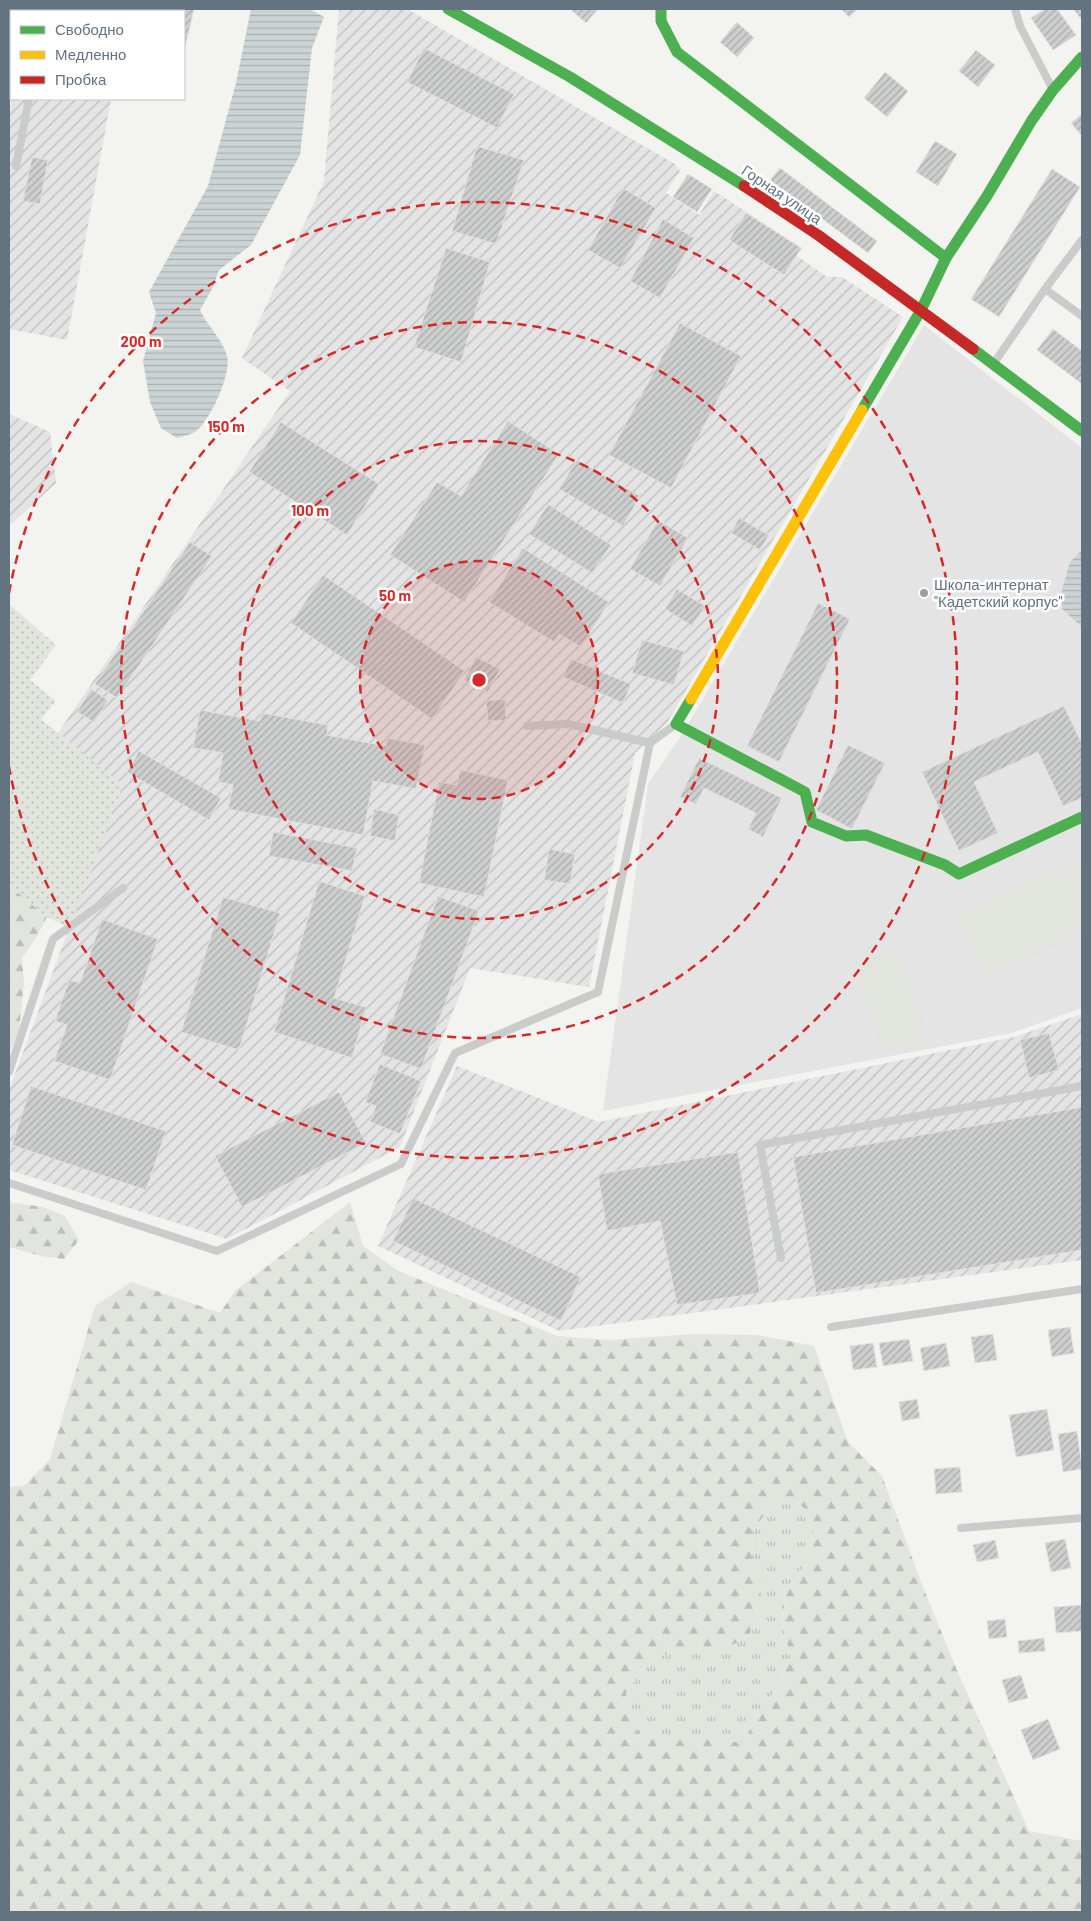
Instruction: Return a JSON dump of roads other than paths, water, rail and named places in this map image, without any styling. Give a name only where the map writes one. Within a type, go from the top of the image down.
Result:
[{"type":"street","name":"Горная улица","points":[[448,9],[570,77],[713,166],[818,236],[921,310],[1082,431]]},
{"type":"street","points":[[661,9],[661,21],[677,52],[946,258]]},
{"type":"street","points":[[1082,57],[1053,90],[946,258],[921,310],[676,724],[805,792],[812,822],[846,836],[866,835],[945,865],[960,874],[1082,817]]},
{"type":"lane","points":[[1015,9],[1020,26],[1053,90]]},
{"type":"lane","points":[[16,166],[29,100]]},
{"type":"lane","points":[[993,364],[1082,240]]},
{"type":"lane","points":[[1045,289],[1082,316]]},
{"type":"lane","points":[[527,726],[568,724],[650,743]]},
{"type":"lane","points":[[9,1183],[217,1251],[401,1164],[455,1053],[598,992],[650,743],[676,724]]},
{"type":"lane","points":[[9,1072],[53,939],[123,888]]},
{"type":"lane","points":[[781,1258],[760,1145],[1082,1086]]},
{"type":"lane","points":[[831,1327],[1082,1289]]},
{"type":"lane","points":[[961,1528],[1082,1518]]},
{"type":"place","name":"Школа-интернат \"Кадетский корпус\"","points":[[924,593]]}]
